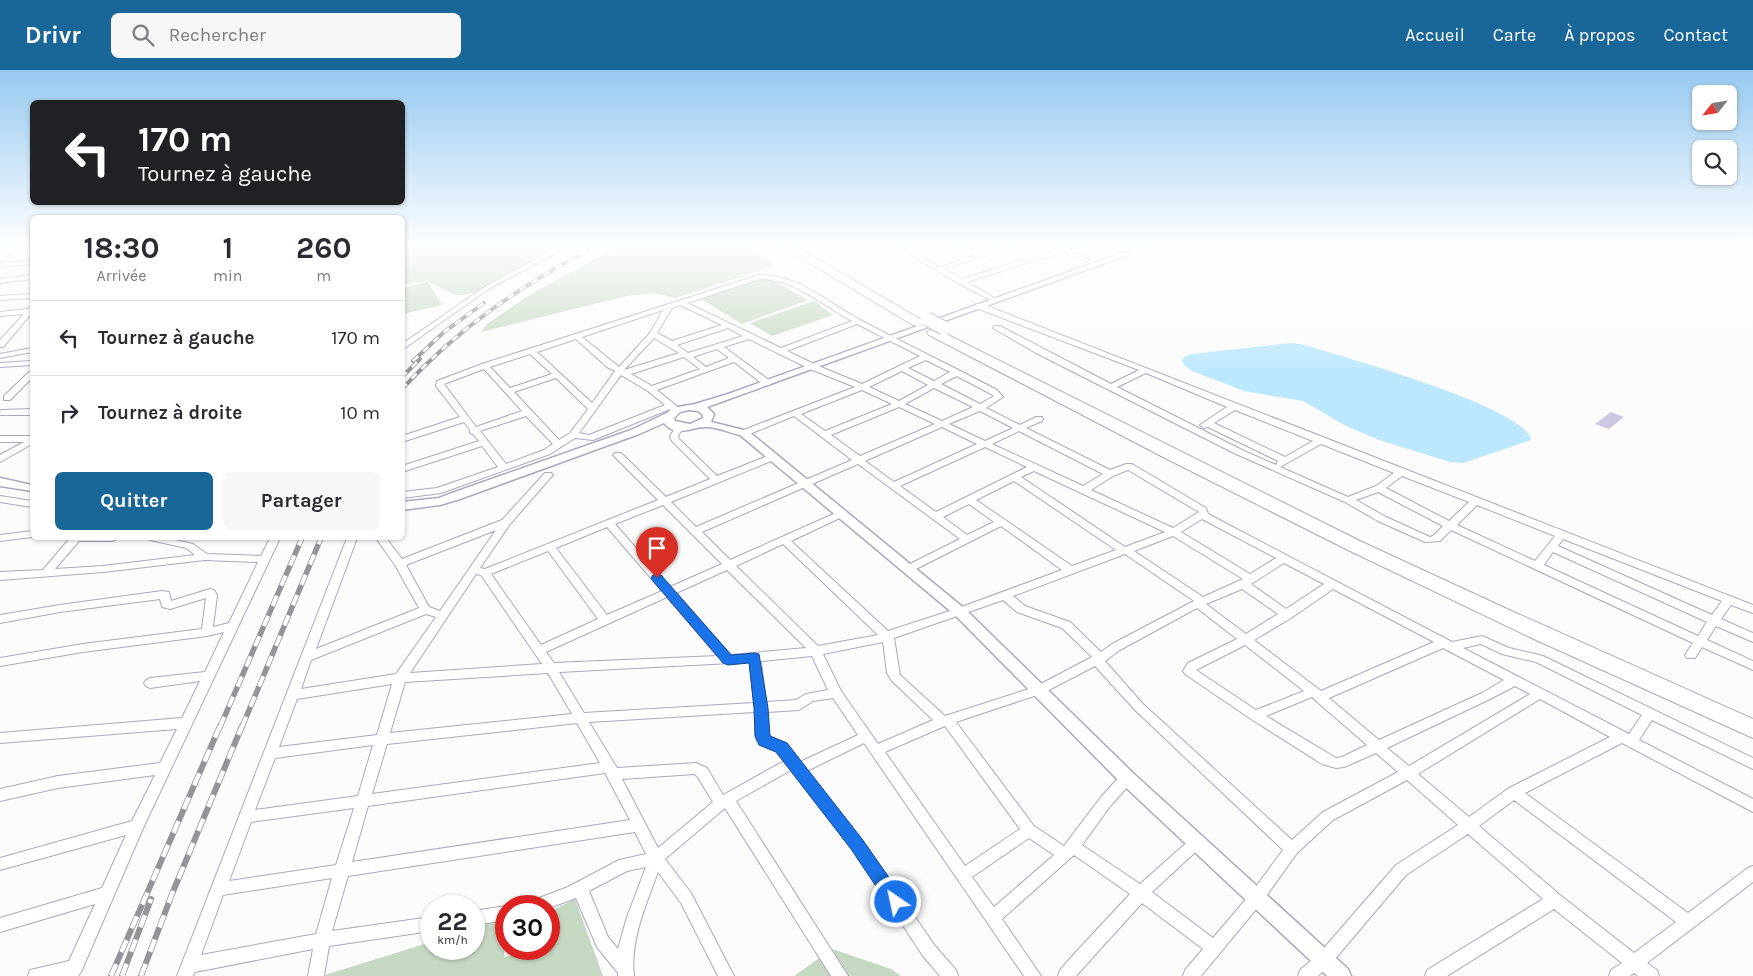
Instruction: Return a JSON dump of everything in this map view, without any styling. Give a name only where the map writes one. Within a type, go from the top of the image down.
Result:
[{"type":"highway","points":[[864,288],[1088,412],[1330,534],[1426,580],[1753,729]]},
{"type":"highway","points":[[871,288],[931,325],[1341,526],[1635,664],[1753,716]]},
{"type":"street","points":[[405,346],[486,288]]},
{"type":"street","points":[[504,468],[464,419],[440,386],[440,383],[485,366],[722,288]]},
{"type":"street","points":[[695,531],[999,398],[994,392],[957,372],[891,337],[857,322],[804,288]]},
{"type":"street","points":[[972,288],[994,300]]},
{"type":"street","points":[[573,435],[590,438],[672,411],[697,407],[732,396],[1027,288]]},
{"type":"street","points":[[0,298],[30,296]]},
{"type":"street","points":[[680,302],[813,367],[862,387],[1174,532],[1246,582],[1287,615]]},
{"type":"street","points":[[405,495],[438,491],[504,468],[548,452],[573,435],[592,408],[653,334],[670,305]]},
{"type":"street","points":[[979,306],[1146,370],[1320,441],[1753,608]]},
{"type":"street","points":[[0,314],[30,310]]},
{"type":"street","points":[[0,345],[30,312]]},
{"type":"street","points":[[780,351],[857,322]]},
{"type":"street","points":[[671,344],[728,326]]},
{"type":"street","points":[[997,328],[1194,430],[1273,468],[1348,500],[1382,519],[1429,540],[1436,539],[1475,501]]},
{"type":"street","points":[[0,335],[10,334]]},
{"type":"street","points":[[653,334],[671,344],[706,370]]},
{"type":"street","points":[[577,336],[610,365],[651,389],[672,411]]},
{"type":"street","points":[[623,372],[749,336]]},
{"type":"street","points":[[718,346],[767,383]]},
{"type":"street","points":[[0,356],[30,350]]},
{"type":"street","points":[[532,351],[592,408]]},
{"type":"street","points":[[744,433],[862,387],[927,356]]},
{"type":"street","points":[[651,389],[735,359]]},
{"type":"street","points":[[0,365],[30,363]]},
{"type":"street","points":[[485,366],[558,445]]},
{"type":"street","points":[[902,368],[1018,429],[1110,474]]},
{"type":"street","points":[[1110,387],[1146,370]]},
{"type":"street","points":[[824,435],[899,404],[957,372]]},
{"type":"street","points":[[508,391],[557,375]]},
{"type":"street","points":[[4,399],[30,376]]},
{"type":"street","points":[[635,432],[680,427],[690,428],[706,420],[732,396]]},
{"type":"street","points":[[1,414],[16,398],[4,399]]},
{"type":"street","points":[[697,407],[707,411],[706,420]]},
{"type":"street","points":[[1194,430],[1234,407]]},
{"type":"street","points":[[672,411],[670,422],[680,427]]},
{"type":"street","points":[[405,506],[440,501],[456,496],[635,432],[672,411]]},
{"type":"street","points":[[1,414],[30,412]]},
{"type":"street","points":[[473,430],[528,412]]},
{"type":"street","points":[[795,413],[966,540]]},
{"type":"street","points":[[405,438],[464,419]]},
{"type":"street","points":[[893,486],[986,445],[1038,419]]},
{"type":"street","points":[[706,420],[744,433],[960,612],[1127,778],[1198,841],[1341,976]]},
{"type":"street","points":[[1207,423],[1285,461]]},
{"type":"street","points":[[680,427],[674,436],[674,440],[716,480]]},
{"type":"street","points":[[0,439],[30,440]]},
{"type":"street","points":[[0,459],[30,441]]},
{"type":"street","points":[[1273,468],[1320,441]]},
{"type":"street","points":[[405,468],[483,443]]},
{"type":"street","points":[[618,455],[816,651],[836,693],[1033,976]]},
{"type":"street","points":[[479,571],[550,547],[773,457]]},
{"type":"street","points":[[291,695],[400,678],[755,658],[816,651],[888,638],[1174,532],[1204,513],[1203,510],[1131,467],[1126,467],[1110,474],[1084,490]]},
{"type":"street","points":[[936,517],[1034,468]]},
{"type":"street","points":[[1348,500],[1379,488],[1401,472]]},
{"type":"street","points":[[316,976],[322,940],[400,678],[442,615],[479,571],[506,522],[548,475]]},
{"type":"street","points":[[1015,477],[1200,602],[1316,694],[1555,900],[1651,976]]},
{"type":"street","points":[[0,482],[30,488]]},
{"type":"street","points":[[1379,488],[1449,525],[1753,666]]},
{"type":"street","points":[[0,498],[30,504]]},
{"type":"street","points":[[970,500],[1071,571]]},
{"type":"street","points":[[538,651],[841,514]]},
{"type":"street","points":[[1202,515],[1513,681],[1753,806]]},
{"type":"street","points":[[400,564],[506,522]]},
{"type":"street","points":[[908,568],[1002,522]]},
{"type":"street","points":[[609,523],[728,660]]},
{"type":"street","points":[[0,538],[30,534]]},
{"type":"street","points":[[1537,566],[1561,535]]},
{"type":"street","points":[[44,574],[74,540]]},
{"type":"street","points":[[163,540],[189,546],[205,557]]},
{"type":"street","points":[[36,976],[73,972],[137,826],[274,540]]},
{"type":"street","points":[[187,970],[220,888],[291,695],[351,540]]},
{"type":"street","points":[[382,540],[400,564],[425,610]]},
{"type":"street","points":[[784,540],[888,638],[893,673],[896,678],[945,721],[1030,830],[1141,893],[1213,947]]},
{"type":"street","points":[[550,547],[605,621]]},
{"type":"street","points":[[1551,547],[1753,638]]},
{"type":"street","points":[[0,576],[164,563],[205,557],[265,559]]},
{"type":"street","points":[[877,750],[945,721],[1039,690],[1099,659],[1116,647],[1200,602],[1246,582],[1282,559]]},
{"type":"street","points":[[479,571],[551,668],[611,771],[656,858],[686,898],[726,976]]},
{"type":"street","points":[[1332,585],[1246,640],[1192,666],[1189,671],[1255,716],[1327,760],[1336,762],[1344,762],[1486,696],[1513,681]]},
{"type":"street","points":[[0,619],[36,611],[94,606],[162,595],[165,595],[166,604],[170,605],[210,593],[212,594],[212,606],[207,632]]},
{"type":"street","points":[[1005,596],[1021,609],[1066,625],[1099,659],[1139,707],[1292,849]]},
{"type":"street","points":[[1691,654],[1728,599]]},
{"type":"street","points":[[307,657],[425,610],[442,615]]},
{"type":"street","points":[[0,662],[83,648],[207,632],[233,626]]},
{"type":"street","points":[[1255,716],[1282,703],[1316,694],[1447,645],[1478,640],[1487,641],[1506,652],[1539,660],[1753,764]]},
{"type":"street","points":[[755,658],[761,708],[762,736],[765,740],[778,744],[856,844],[929,951],[950,976]]},
{"type":"street","points":[[150,683],[209,676]]},
{"type":"street","points":[[270,754],[382,739],[581,718],[799,705],[810,697],[836,693]]},
{"type":"street","points":[[1191,976],[1213,947],[1257,897],[1292,849],[1328,816],[1407,774],[1539,694]]},
{"type":"street","points":[[1306,976],[1324,960],[1402,870],[1468,826],[1514,792],[1626,739],[1649,714]]},
{"type":"street","points":[[0,738],[186,723]]},
{"type":"street","points":[[560,896],[624,865],[656,858],[724,801],[795,766],[867,736]]},
{"type":"street","points":[[0,795],[58,782],[164,768]]},
{"type":"street","points":[[246,817],[611,771],[696,768],[702,772],[724,801],[840,976]]},
{"type":"street","points":[[993,917],[1069,851],[1106,801],[1127,778]]},
{"type":"street","points":[[1514,792],[1689,923]]},
{"type":"street","points":[[220,888],[640,825]]},
{"type":"street","points":[[0,864],[137,826]]},
{"type":"street","points":[[963,874],[1030,830]]},
{"type":"street","points":[[1066,976],[1089,947],[1155,877],[1198,841]]},
{"type":"street","points":[[625,972],[624,958],[632,927],[656,858]]},
{"type":"street","points":[[1617,976],[1753,873]]},
{"type":"street","points":[[580,888],[602,942],[625,972]]},
{"type":"street","points":[[0,925],[108,893]]},
{"type":"street","points":[[1433,976],[1555,900]]},
{"type":"street","points":[[187,970],[322,940],[420,926]]},
{"type":"green space","points":[[405,288],[432,288],[442,305],[405,314]]},
{"type":"green space","points":[[442,288],[492,288],[464,295],[456,295]]},
{"type":"green space","points":[[541,288],[705,288],[675,298],[654,293],[627,296],[481,332],[488,323]]},
{"type":"green space","points":[[733,288],[787,288],[808,300],[742,324],[701,299]]},
{"type":"green space","points":[[814,301],[833,315],[772,336],[750,323]]},
{"type":"green space","points":[[575,899],[603,976],[322,976],[420,945],[420,960],[485,960],[485,925],[495,922],[495,960],[560,960],[560,906]]},
{"type":"green space","points":[[832,949],[891,969],[901,976],[794,976]]},
{"type":"water","points":[[1290,343],[1301,344],[1388,370],[1466,398],[1499,413],[1522,427],[1531,440],[1463,463],[1450,462],[1379,440],[1348,427],[1303,401],[1244,391],[1192,371],[1182,361],[1184,357],[1192,354]]},
{"type":"building","points":[[1611,412],[1624,417],[1609,429],[1595,424]]},
{"type":"railway","points":[[405,386],[446,346],[523,288]]},
{"type":"railway","points":[[413,361],[444,332],[484,303]]},
{"type":"railway","points":[[405,374],[420,359]]},
{"type":"railway","points":[[220,727],[301,540]]},
{"type":"railway","points":[[242,727],[320,540]]},
{"type":"railway","points":[[111,976],[220,726]]},
{"type":"railway","points":[[141,976],[172,894],[242,726]]},
{"type":"railway","points":[[122,976],[151,899]]},
{"type":"route","points":[[657,578],[728,660],[755,658],[761,708],[762,736],[768,742],[778,744],[856,844],[896,902]]}]
